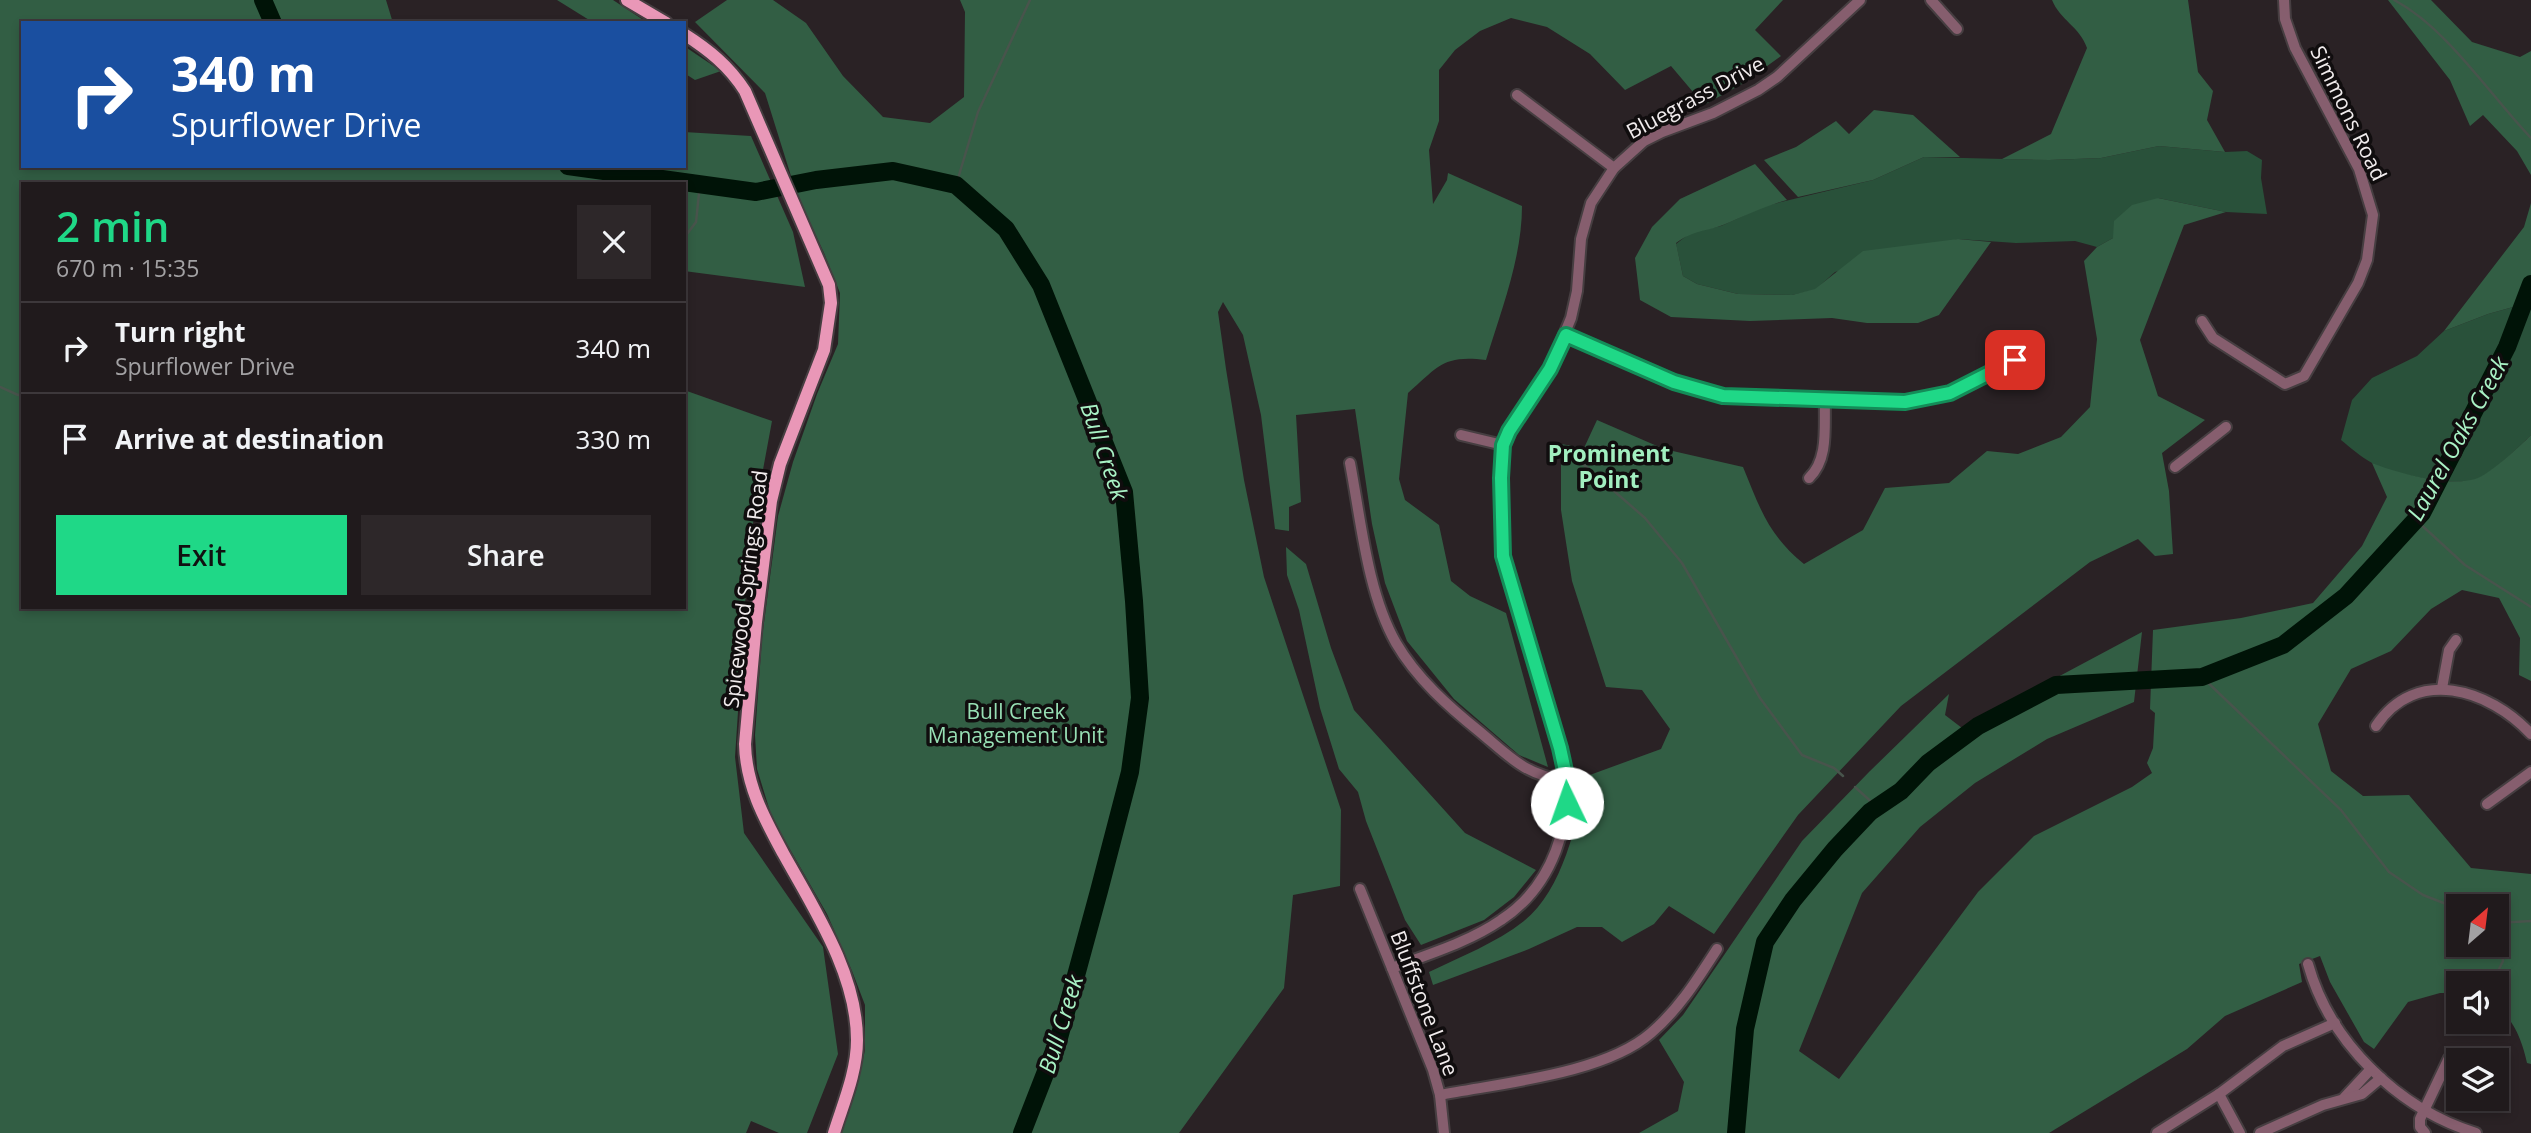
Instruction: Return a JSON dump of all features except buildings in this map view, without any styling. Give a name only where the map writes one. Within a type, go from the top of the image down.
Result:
[{"type":"main road","points":[[627,0],[663,21]]},
{"type":"main road","name":"Spicewood Springs Road","points":[[686,35],[711,52],[736,77],[757,116],[829,285],[829,327],[824,350],[780,464],[771,501],[745,744],[750,784],[766,822],[827,936],[847,984],[855,1013],[857,1041],[854,1064],[834,1133]]},
{"type":"street","name":"Bluegrass Drive","points":[[1392,968],[1471,937],[1503,919],[1532,893],[1545,875],[1565,821],[1567,780],[1560,748],[1503,556],[1501,478],[1503,445],[1516,418],[1550,369],[1566,335],[1577,291],[1584,220],[1595,197],[1614,168],[1630,152],[1653,136],[1713,113],[1758,90],[1777,77],[1860,0]]},
{"type":"street","points":[[1931,0],[1957,29]]},
{"type":"street","name":"Simmons Road","points":[[2203,321],[2213,338],[2285,384],[2304,376],[2358,283],[2367,260],[2373,215],[2359,169],[2288,30],[2284,0]]},
{"type":"street","points":[[1517,95],[1614,168]]},
{"type":"street","points":[[1566,335],[1698,390],[1723,396],[1905,402],[1950,393],[2015,360]]},
{"type":"street","points":[[1809,478],[1819,468],[1822,458],[1825,401]]},
{"type":"street","points":[[2175,467],[2226,427]]},
{"type":"street","points":[[1461,435],[1503,445]]},
{"type":"street","points":[[1350,463],[1368,561],[1380,603],[1396,643],[1420,676],[1448,706],[1524,769],[1546,778],[1567,780]]},
{"type":"street","points":[[2442,688],[2449,650],[2456,640]]},
{"type":"street","points":[[2376,726],[2386,710],[2403,698],[2442,688],[2484,698],[2510,713],[2531,734]]},
{"type":"street","points":[[2487,804],[2531,772]]},
{"type":"street","name":"Bluffstone Lane","points":[[1360,889],[1424,1045],[1440,1095],[1444,1133]]},
{"type":"street","points":[[1440,1095],[1577,1069],[1602,1061],[1623,1050],[1649,1035],[1687,996],[1717,949]]},
{"type":"street","points":[[2308,964],[2317,990],[2335,1023],[2371,1069],[2424,1110],[2476,1133]]},
{"type":"street","points":[[2157,1133],[2169,1130],[2265,1057],[2335,1023]]},
{"type":"street","points":[[2425,1133],[2420,1126],[2420,1119],[2446,1064]]},
{"type":"street","points":[[2344,1098],[2371,1069]]},
{"type":"street","points":[[2260,1133],[2344,1098],[2362,1094],[2381,1078]]},
{"type":"street","points":[[2219,1094],[2240,1133]]},
{"type":"green space","points":[[0,0],[386,0],[392,21],[21,21],[21,168],[686,168],[686,132],[751,136],[793,232],[805,287],[686,271],[686,182],[21,182],[21,609],[686,609],[686,391],[772,421],[749,545],[735,757],[744,833],[823,947],[838,1054],[807,1133],[779,1133],[751,1121],[746,1133],[0,1133]]},
{"type":"green space","points":[[557,0],[613,0],[645,21],[591,21]]},
{"type":"green space","name":"Bull Creek Management Unit","points":[[727,0],[773,0],[806,23],[843,76],[883,117],[930,123],[964,97],[965,12],[960,0],[1783,0],[1755,30],[1781,56],[1742,84],[1704,105],[1671,66],[1625,90],[1590,54],[1547,27],[1511,18],[1480,31],[1455,50],[1439,70],[1439,121],[1429,150],[1433,204],[1447,180],[1448,173],[1522,206],[1521,226],[1510,284],[1486,360],[1451,361],[1435,369],[1408,393],[1399,479],[1405,500],[1439,525],[1451,581],[1470,596],[1506,613],[1548,767],[1519,755],[1454,699],[1407,641],[1385,583],[1372,524],[1355,409],[1296,415],[1301,502],[1289,507],[1289,531],[1275,529],[1261,415],[1243,335],[1223,302],[1218,312],[1226,369],[1244,480],[1264,577],[1341,810],[1340,886],[1293,895],[1284,988],[1179,1133],[841,1133],[856,1091],[865,1050],[865,1005],[827,914],[772,818],[757,769],[755,735],[762,638],[778,516],[793,462],[838,344],[840,293],[796,192],[765,93],[695,22]]},
{"type":"green space","points":[[2052,0],[2188,0],[2198,72],[2213,91],[2207,120],[2225,152],[2159,146],[2101,158],[2002,159],[2051,134],[2087,48],[2080,34]]},
{"type":"green space","points":[[2388,0],[2431,0],[2472,42],[2520,57],[2531,51],[2531,175],[2517,151],[2483,115],[2470,126],[2450,80]]},
{"type":"green space","points":[[686,47],[721,71],[695,80],[686,74]]},
{"type":"green space","points":[[1874,110],[1913,115],[1960,157],[1924,157],[1873,180],[1798,197],[1764,160],[1796,147],[1836,121],[1849,134]]},
{"type":"green space","points":[[2159,146],[2225,152],[2247,151],[2262,160],[2261,178],[2267,214],[2226,212],[2158,198],[2113,238],[2097,247],[2075,241],[2016,243],[1958,239],[1835,272],[1815,290],[1792,295],[1738,294],[1697,284],[1683,276],[1676,244],[1690,233],[1721,226],[1765,206],[1873,180],[1924,157],[2049,160],[2101,158]]},
{"type":"green space","points":[[1755,164],[1787,200],[1723,225],[1694,233],[1676,243],[1683,276],[1697,284],[1738,294],[1792,295],[1815,289],[1863,251],[1958,239],[1991,242],[1939,315],[1918,323],[1867,323],[1832,318],[1750,321],[1671,317],[1640,300],[1635,258],[1652,227],[1680,199]]},
{"type":"green space","points":[[2158,198],[2226,212],[2184,225],[2140,340],[2158,396],[2205,420],[2162,453],[2169,491],[2173,554],[2155,556],[2138,539],[2090,562],[1901,706],[1798,815],[1714,934],[1669,906],[1654,924],[1622,942],[1602,927],[1577,927],[1529,949],[1433,985],[1429,972],[1502,936],[1524,921],[1549,892],[1573,834],[1587,776],[1661,749],[1670,729],[1642,690],[1606,687],[1572,581],[1561,510],[1561,444],[1584,448],[1597,420],[1664,449],[1743,467],[1766,520],[1782,542],[1804,564],[1863,530],[1885,488],[1949,483],[1987,451],[2018,454],[2061,437],[2090,407],[2097,339],[2084,261],[2097,247],[2113,238],[2114,221],[2132,205]]},
{"type":"green space","points":[[2531,203],[2531,302],[2488,314],[2444,331],[2524,227]]},
{"type":"green space","points":[[2531,302],[2531,435],[2490,471],[2477,479],[2467,481],[2408,475],[2372,463],[2341,440],[2352,400],[2372,378],[2417,356],[2444,331],[2488,314]]},
{"type":"green space","points":[[2531,435],[2531,681],[2519,675],[2520,638],[2499,598],[2462,590],[2431,609],[2391,651],[2351,669],[2318,724],[2331,771],[2363,796],[2409,795],[2471,868],[2531,874],[2531,1064],[2527,1063],[2520,1040],[2509,1019],[2509,971],[2446,971],[2446,993],[2408,1002],[2374,1049],[2364,1042],[2330,982],[2320,956],[2299,964],[2302,982],[2225,1016],[2187,1049],[2049,1133],[1639,1133],[1678,1111],[1684,1082],[1659,1040],[1683,1015],[1802,841],[1949,694],[1945,715],[1962,728],[2142,632],[2134,702],[2047,739],[1975,783],[1920,827],[1862,893],[1799,1051],[1839,1079],[1978,892],[2034,836],[2132,787],[2152,773],[2147,763],[2153,748],[2155,713],[2150,709],[2153,630],[2241,618],[2313,603],[2362,546],[2387,497],[2372,463],[2423,478],[2464,481],[2481,476],[2504,460]]},
{"type":"green space","points":[[1286,547],[1306,564],[1331,648],[1354,710],[1465,833],[1536,870],[1514,897],[1484,920],[1421,945],[1405,920],[1366,821],[1358,792],[1339,769],[1320,708],[1299,610],[1287,575]]},
{"type":"waterway","name":"Bull Creek","points":[[263,0],[272,21]]},
{"type":"waterway","points":[[956,185],[978,112],[1030,0]]},
{"type":"waterway","points":[[2394,0],[2413,12],[2450,44],[2531,138]]},
{"type":"waterway","name":"Bull Creek","points":[[582,168],[684,182]]},
{"type":"waterway","name":"Bull Creek","points":[[686,182],[756,192],[816,180],[893,171],[956,185],[1006,229],[1041,285],[1124,492],[1140,698],[1130,772],[1059,1038],[1022,1133]]},
{"type":"waterway","points":[[686,235],[696,222],[700,184]]},
{"type":"waterway","name":"Laurel Oaks Creek","points":[[1736,1133],[1745,1029],[1765,942],[1793,900],[1835,849],[1870,812],[1901,791],[1928,763],[1978,726],[2056,685],[2202,677],[2283,645],[2346,596],[2422,513],[2507,347],[2531,284]]},
{"type":"waterway","points":[[0,387],[21,394]]},
{"type":"waterway","points":[[1583,464],[1645,518],[1682,563],[1760,698],[1802,755],[1834,768],[1843,776]]},
{"type":"waterway","points":[[2416,520],[2465,565],[2531,607]]},
{"type":"waterway","points":[[2202,677],[2341,810],[2389,872],[2423,895],[2446,904]]},
{"type":"waterway","points":[[1855,787],[1877,807]]},
{"type":"waterway","points":[[2510,922],[2531,921]]},
{"type":"waterway","points":[[2498,971],[2502,957]]},
{"type":"district","name":"Prominent Point","points":[[1609,466]]},
{"type":"route","points":[[1567,803],[1564,763],[1508,575],[1501,538],[1503,445],[1516,418],[1550,369],[1566,335],[1674,382],[1723,396],[1905,402],[1950,393],[2015,360]]}]
